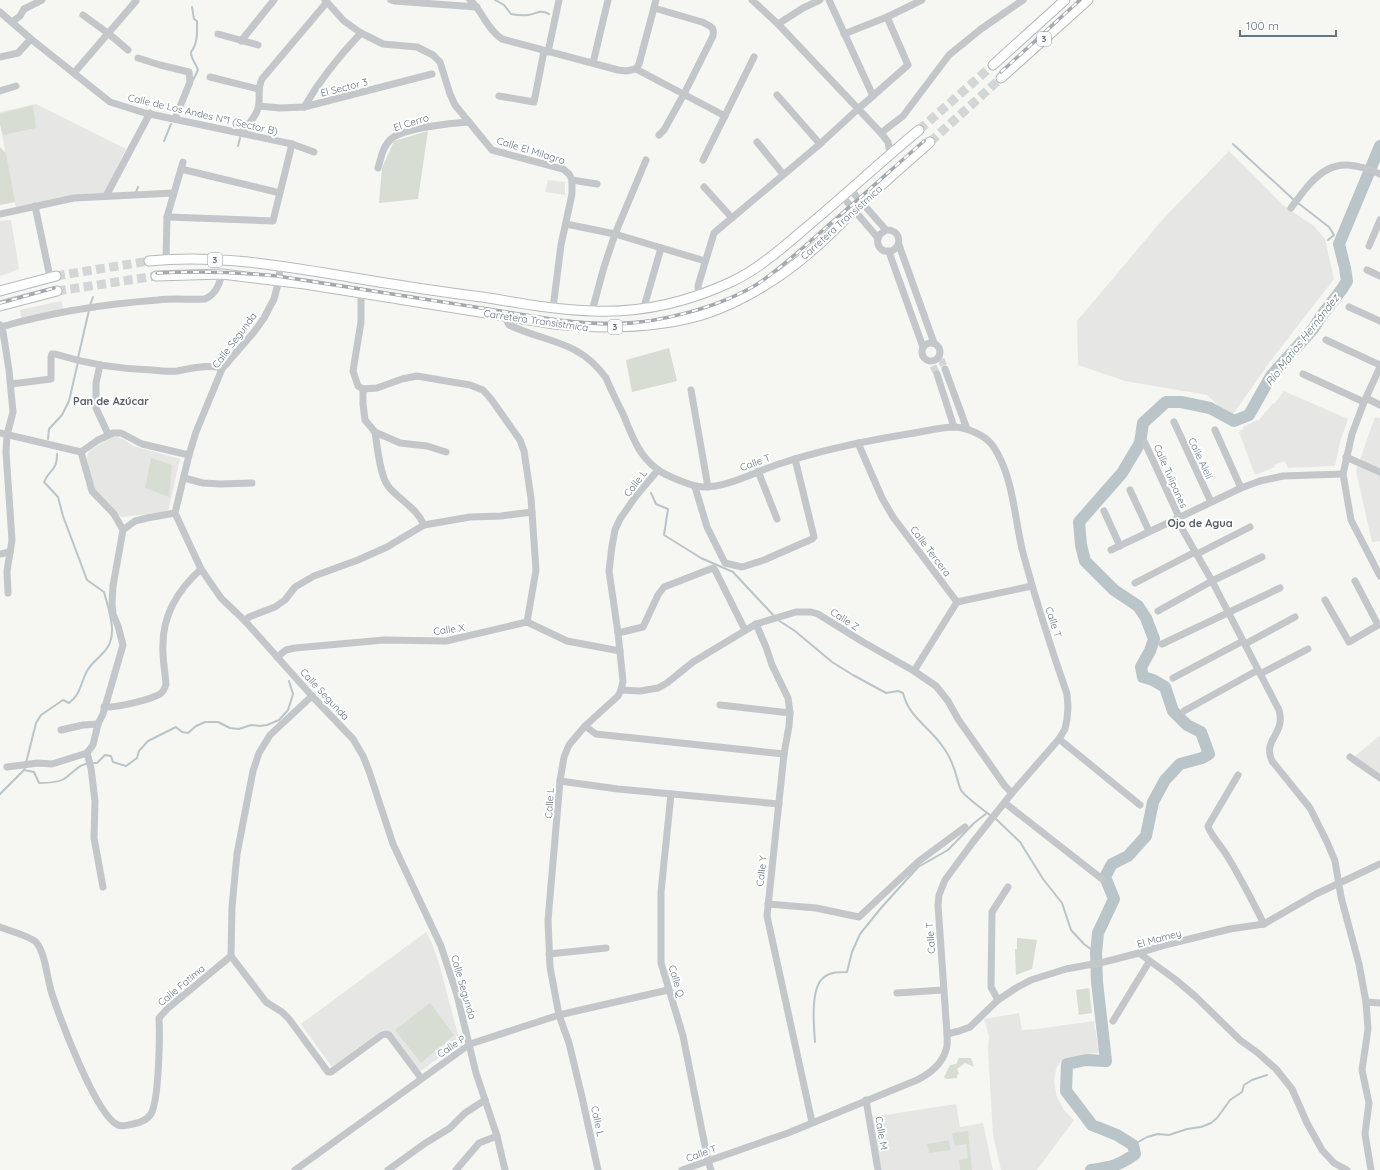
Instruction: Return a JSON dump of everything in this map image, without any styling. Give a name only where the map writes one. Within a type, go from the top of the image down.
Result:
[{"type":"main road","name":"3","points":[[993,65],[1066,0]]},
{"type":"main road","name":"3","points":[[1001,78],[1088,0]]},
{"type":"main road","name":"Carretera Transístmica","points":[[149,261],[206,259],[280,266],[553,308],[617,311],[644,308],[699,296],[732,281],[771,257],[918,130]]},
{"type":"main road","name":"Carretera Transístmica","points":[[156,276],[222,274],[279,280],[361,292],[507,317],[587,328],[654,325],[702,315],[746,295],[774,279],[816,248],[862,203],[930,142]]},
{"type":"main road","points":[[0,291],[53,277]]},
{"type":"main road","points":[[0,306],[57,291]]},
{"type":"street","points":[[12,22],[20,16],[24,9],[42,0]]},
{"type":"street","points":[[74,73],[109,34],[136,1],[135,0]]},
{"type":"street","points":[[241,41],[274,0]]},
{"type":"street","points":[[391,0],[477,6]]},
{"type":"street","points":[[470,0],[477,6],[486,23],[497,36],[502,39],[618,70],[626,71],[636,69],[725,116]]},
{"type":"street","points":[[499,96],[534,102],[559,0]]},
{"type":"street","points":[[593,63],[608,0]]},
{"type":"street","points":[[636,69],[639,64],[656,0]]},
{"type":"street","points":[[752,0],[778,24],[881,133],[888,142],[890,154]]},
{"type":"street","points":[[778,24],[803,8],[820,0]]},
{"type":"street","points":[[829,0],[873,96]]},
{"type":"street","points":[[844,34],[887,17],[922,0]]},
{"type":"street","points":[[241,133],[257,112],[259,106],[258,89],[262,79],[326,1]]},
{"type":"street","name":"Calle El Milagro","points":[[326,1],[344,21],[361,33],[383,44],[417,47],[433,55],[440,62],[455,105],[492,150],[562,169],[569,174],[572,180]]},
{"type":"street","points":[[881,133],[903,116],[949,55],[971,36],[1020,1]]},
{"type":"street","points":[[654,8],[702,22],[713,28],[713,36],[684,94],[664,130],[659,135]]},
{"type":"street","name":"Calle de Los Andes N°1 (Sector B)","points":[[0,12],[110,102],[175,119],[292,144],[314,152]]},
{"type":"street","points":[[83,16],[109,34],[128,50]]},
{"type":"street","points":[[699,296],[698,286],[714,233],[820,144],[908,65],[887,17]]},
{"type":"street","points":[[304,107],[328,70],[361,33]]},
{"type":"street","points":[[218,34],[258,45]]},
{"type":"street","points":[[0,57],[18,53],[32,39]]},
{"type":"street","points":[[703,160],[754,56]]},
{"type":"street","points":[[138,58],[189,72],[190,82],[175,119]]},
{"type":"street","name":"El Sector 3","points":[[259,106],[280,108],[304,107],[432,74]]},
{"type":"street","points":[[210,77],[258,89]]},
{"type":"street","points":[[0,91],[16,86]]},
{"type":"street","points":[[777,95],[820,144]]},
{"type":"street","points":[[106,196],[150,113]]},
{"type":"street","name":"El Cerro","points":[[378,168],[386,145],[396,136],[449,123],[469,122]]},
{"type":"street","points":[[757,142],[783,174]]},
{"type":"street","points":[[167,217],[273,221],[292,144]]},
{"type":"street","points":[[592,311],[615,234],[646,160]]},
{"type":"street","points":[[166,260],[167,217],[182,165],[280,193]]},
{"type":"street","points":[[1292,207],[1316,177],[1324,171],[1340,165],[1353,165],[1378,173]]},
{"type":"street","points":[[553,308],[561,245],[572,194],[572,180],[597,184]]},
{"type":"street","points":[[704,187],[732,218]]},
{"type":"street","points":[[850,189],[886,230]]},
{"type":"street","points":[[0,214],[74,198],[174,193]]},
{"type":"street","points":[[842,196],[878,238]]},
{"type":"street","points":[[36,206],[53,277]]},
{"type":"street","points":[[1369,246],[1380,220]]},
{"type":"street","points":[[566,224],[615,234],[705,262]]},
{"type":"street","points":[[899,245],[895,250],[889,252],[884,251],[878,245],[878,238],[881,233],[886,230],[892,230],[897,234],[899,245],[934,343],[937,344],[940,349],[941,357],[933,361],[927,360]]},
{"type":"street","points":[[644,308],[661,248]]},
{"type":"street","points":[[889,252],[923,347],[923,357],[933,366]]},
{"type":"street","name":"Calle Segunda","points":[[280,266],[279,280],[274,299],[264,318],[222,369],[196,432],[175,513],[187,542],[201,569],[221,598],[278,656],[312,696],[353,739],[363,756],[392,840],[441,946],[457,996],[476,1073],[497,1136],[506,1170]]},
{"type":"street","points":[[1367,270],[1380,276]]},
{"type":"street","points":[[8,592],[7,571],[12,540],[6,452],[3,434],[13,412],[11,384],[0,326],[99,305],[160,299],[204,299],[211,296],[217,290],[222,274]]},
{"type":"street","points":[[361,292],[361,322],[353,371],[358,386],[364,389],[377,388],[402,379],[417,376],[470,385],[483,390],[520,440],[524,451],[531,498],[536,570],[527,622],[567,640],[620,651]]},
{"type":"street","points":[[1349,307],[1380,321]]},
{"type":"street","name":"Calle T","points":[[507,317],[509,325],[566,346],[582,354],[599,369],[610,388],[638,448],[646,459],[658,470],[695,487],[719,486],[758,471],[796,459],[858,443],[954,427],[967,429],[985,439],[992,445],[1002,464],[1008,481],[1032,586],[1067,694],[1067,719],[1065,728],[1059,739],[989,821],[945,880],[939,895],[938,911],[947,1034],[946,1050],[936,1067],[927,1074],[788,1133],[682,1170]]},
{"type":"street","points":[[1326,340],[1380,366],[1352,434],[1343,474],[1351,520],[1380,576]]},
{"type":"street","points":[[923,347],[928,343],[934,343]]},
{"type":"street","points":[[11,384],[51,379],[52,354],[78,361],[125,370],[172,371],[212,366],[222,369]]},
{"type":"street","points":[[100,365],[96,383],[96,408],[108,434]]},
{"type":"street","points":[[945,369],[967,429]]},
{"type":"street","points":[[936,374],[954,427]]},
{"type":"street","points":[[1303,374],[1380,405]]},
{"type":"street","points":[[364,389],[363,404],[365,420],[375,432],[400,443],[427,446],[446,452]]},
{"type":"street","points":[[691,390],[708,487]]},
{"type":"street","points":[[947,403],[957,400]]},
{"type":"street","name":"Calle Alelí","points":[[1174,422],[1211,502]]},
{"type":"street","points":[[1215,430],[1241,488]]},
{"type":"street","points":[[375,432],[381,468],[386,485],[420,517],[424,525]]},
{"type":"street","points":[[3,434],[81,452],[108,434],[121,433],[142,444],[189,455]]},
{"type":"street","name":"Calle Tercera","points":[[858,443],[882,498],[893,517],[957,602]]},
{"type":"street","name":"Calle Tulipanes","points":[[1145,443],[1179,517],[1182,527],[1212,581],[1280,714],[1280,728],[1269,746],[1272,761],[1310,808],[1333,856],[1341,897],[1359,964],[1366,1002],[1368,1029],[1362,1070],[1369,1103],[1365,1134],[1371,1170]]},
{"type":"street","points":[[81,452],[92,491],[114,514],[123,530],[113,586],[112,604],[113,614],[123,645],[98,724],[89,761],[95,801],[94,838],[103,887]]},
{"type":"street","points":[[1346,457],[1380,472]]},
{"type":"street","points":[[695,487],[707,527],[725,563],[742,567],[764,560],[814,537],[796,459]]},
{"type":"street","name":"Calle L","points":[[598,1170],[571,1051],[559,1015],[550,967],[548,920],[560,781],[566,750],[585,726],[618,696],[623,681],[609,571],[615,530],[620,519],[636,496],[658,470]]},
{"type":"street","points":[[758,471],[777,520]]},
{"type":"street","points":[[1111,550],[1241,488],[1260,481],[1283,476],[1343,474]]},
{"type":"street","points":[[184,478],[203,483],[252,483]]},
{"type":"street","points":[[1130,490],[1149,531]]},
{"type":"street","points":[[1104,510],[1120,546]]},
{"type":"street","points":[[245,621],[249,616],[275,607],[285,600],[295,587],[310,578],[358,560],[387,547],[424,525],[470,517],[501,516],[532,512]]},
{"type":"street","points":[[123,530],[135,521],[175,513]]},
{"type":"street","points":[[1135,583],[1250,527]]},
{"type":"street","points":[[0,554],[10,552]]},
{"type":"street","points":[[1158,611],[1212,581],[1262,557]]},
{"type":"street","points":[[618,633],[643,627],[658,595],[664,587],[713,568],[745,630]]},
{"type":"street","points":[[104,707],[112,708],[161,694],[166,684],[162,644],[166,619],[173,602],[201,569]]},
{"type":"street","points":[[1325,600],[1349,642],[1379,624],[1355,581]]},
{"type":"street","points":[[914,671],[957,602],[1032,586]]},
{"type":"street","points":[[1162,644],[1280,588]]},
{"type":"street","name":"Calle Z","points":[[621,690],[640,691],[658,688],[667,683],[693,662],[756,624],[796,612],[811,612],[818,614],[857,639],[914,671],[936,686],[997,775],[1012,793]]},
{"type":"street","points":[[1173,678],[1295,617]]},
{"type":"street","name":"Calle X","points":[[278,656],[286,650],[295,648],[384,640],[446,642],[527,622]]},
{"type":"street","name":"Calle Y","points":[[756,624],[772,665],[788,698],[790,713],[766,916],[812,1122]]},
{"type":"street","points":[[1184,711],[1259,672],[1308,649]]},
{"type":"street","points":[[312,696],[270,735],[259,753],[253,771],[237,854],[232,907],[231,956],[266,1002],[282,1012],[289,1019],[328,1072],[331,1072],[382,1035],[386,1034],[389,1035],[421,1078]]},
{"type":"street","points":[[720,704],[790,713]]},
{"type":"street","points":[[61,730],[83,725],[98,724]]},
{"type":"street","points":[[585,726],[596,734],[784,754]]},
{"type":"street","points":[[1059,739],[1140,805]]},
{"type":"street","points":[[1350,756],[1380,778]]},
{"type":"street","points":[[6,767],[30,764],[89,761]]},
{"type":"street","points":[[1238,775],[1208,826],[1209,831],[1225,852],[1243,882],[1264,924]]},
{"type":"street","points":[[560,781],[671,794],[779,804]]},
{"type":"street","name":"Calle Q","points":[[671,794],[662,892],[662,963],[668,990],[683,1036],[711,1170]]},
{"type":"street","points":[[1005,803],[1102,879]]},
{"type":"street","points":[[768,904],[816,908],[858,917],[919,861],[965,827]]},
{"type":"street","name":"El Mamey","points":[[947,1034],[970,1027],[998,1000],[1031,980],[1053,972],[1139,954],[1165,945],[1230,929],[1264,924],[1316,894],[1380,864]]},
{"type":"street","points":[[998,1000],[990,987],[992,912],[1008,887]]},
{"type":"street","name":"Calle Fatima","points":[[0,927],[36,942],[42,953],[52,994],[73,1048],[95,1097],[107,1116],[118,1125],[125,1126],[145,1120],[151,1114],[156,1093],[159,1018],[168,1008],[231,956]]},
{"type":"street","points":[[549,954],[606,948]]},
{"type":"street","points":[[1139,954],[1176,980],[1196,997],[1240,1040],[1276,1069],[1292,1089],[1307,1123],[1322,1150],[1334,1163],[1347,1170]]},
{"type":"street","points":[[1113,1021],[1150,962]]},
{"type":"street","name":"Calle P","points":[[295,1170],[470,1044],[559,1015],[668,990]]},
{"type":"street","points":[[897,993],[943,990]]},
{"type":"street","points":[[1366,1002],[1380,1003]]},
{"type":"street","points":[[388,1170],[424,1144],[450,1128],[465,1113],[485,1100]]},
{"type":"street","name":"Calle M","points":[[866,1100],[878,1170]]},
{"type":"street","points":[[456,1170],[479,1143],[497,1136]]},
{"type":"shaded area","points":[[36,104],[126,149],[104,194],[16,208],[0,124],[0,112]]},
{"type":"shaded area","points":[[33,105],[36,128],[3,135],[0,124],[0,114]]},
{"type":"shaded area","points":[[428,131],[418,199],[379,203],[382,168],[394,141]]},
{"type":"shaded area","points":[[0,147],[6,153],[15,202],[0,205]]},
{"type":"shaded area","points":[[1229,151],[1284,206],[1314,226],[1325,239],[1334,279],[1272,359],[1231,417],[1207,395],[1125,381],[1078,365],[1077,321],[1164,218]]},
{"type":"shaded area","points":[[548,180],[565,182],[565,195],[545,192]]},
{"type":"shaded area","points":[[11,220],[19,269],[0,276],[0,221]]},
{"type":"shaded area","points":[[61,301],[64,310],[22,320],[20,310]]},
{"type":"shaded area","points":[[669,348],[677,381],[632,392],[626,360]]},
{"type":"shaded area","points":[[1284,391],[1348,419],[1340,442],[1335,466],[1288,468],[1285,461],[1274,465],[1275,467],[1255,475],[1239,432],[1243,429],[1243,427],[1257,420],[1258,421]]},
{"type":"shaded area","points":[[1375,417],[1380,418],[1380,541],[1372,542],[1356,471]]},
{"type":"shaded area","points":[[112,437],[118,437],[125,440],[133,446],[180,459],[168,512],[121,517],[94,491],[87,459],[88,453],[90,450]]},
{"type":"shaded area","points":[[151,458],[172,465],[169,497],[145,488]]},
{"type":"shaded area","points":[[1379,736],[1380,737],[1380,777],[1354,757]]},
{"type":"shaded area","points":[[426,932],[432,943],[440,967],[460,1042],[418,1073],[384,1029],[332,1067],[301,1024]]},
{"type":"shaded area","points":[[1017,938],[1037,940],[1032,969],[1016,975],[1015,949],[1017,949]]},
{"type":"shaded area","points":[[1089,988],[1092,1013],[1079,1015],[1076,990]]},
{"type":"shaded area","points":[[430,1003],[454,1035],[421,1063],[395,1030]]},
{"type":"shaded area","points":[[1019,1013],[1022,1030],[1094,1021],[1099,1053],[1084,1054],[1060,1062],[1056,1069],[1054,1081],[1057,1097],[1064,1110],[1074,1120],[1037,1170],[1001,1170],[993,1135],[988,1050],[989,1036],[984,1019]]},
{"type":"shaded area","points":[[959,1058],[971,1058],[974,1067],[965,1063],[957,1069],[959,1074],[957,1075],[957,1078],[946,1079],[944,1077],[950,1065],[956,1064]]},
{"type":"shaded area","points":[[956,1104],[960,1127],[983,1123],[993,1170],[881,1170],[872,1117]]},
{"type":"shaded area","points":[[968,1131],[972,1170],[960,1170],[959,1160],[968,1158],[966,1144],[955,1146],[952,1133]]},
{"type":"shaded area","points":[[949,1140],[951,1150],[929,1153],[927,1144]]},
{"type":"waterway","points":[[495,0],[504,5],[511,14],[526,15],[540,12],[549,14]]},
{"type":"waterway","points":[[192,7],[194,19],[197,21],[197,29],[196,41],[191,55],[198,70],[193,80]]},
{"type":"waterway","points":[[164,141],[171,124]]},
{"type":"waterway","points":[[238,146],[240,138]]},
{"type":"waterway","points":[[1233,144],[1294,200]]},
{"type":"waterway","name":"Río Matías Hernández","points":[[1091,1170],[1114,1165],[1135,1154],[1133,1145],[1117,1135],[1092,1125],[1066,1091],[1067,1064],[1086,1060],[1106,1061],[1097,982],[1096,953],[1098,933],[1114,899],[1105,877],[1112,864],[1128,856],[1146,836],[1153,802],[1165,780],[1180,764],[1202,758],[1209,754],[1201,732],[1187,725],[1173,711],[1165,687],[1153,680],[1143,677],[1141,667],[1150,651],[1154,639],[1146,618],[1138,606],[1114,590],[1085,561],[1081,545],[1079,522],[1122,473],[1140,443],[1143,423],[1166,402],[1181,402],[1210,408],[1234,421],[1249,415],[1271,376],[1313,329],[1347,281],[1339,244],[1380,146]]},
{"type":"waterway","points":[[136,192],[138,187]]},
{"type":"waterway","points":[[1298,203],[1329,227],[1334,235],[1328,240]]},
{"type":"waterway","points":[[90,305],[93,297]]},
{"type":"waterway","points":[[78,358],[89,310]]},
{"type":"waterway","points":[[48,439],[49,429],[62,415],[69,401],[78,362]]},
{"type":"waterway","points":[[26,763],[36,723],[41,715],[63,700],[69,703],[73,700],[87,671],[107,648],[112,635],[110,613],[104,592],[87,580],[63,516],[58,497],[44,482],[56,464],[57,454]]},
{"type":"waterway","points":[[651,493],[656,504],[668,509],[664,535],[701,558],[733,572],[775,617]]},
{"type":"waterway","points":[[778,620],[795,631],[832,662],[853,675],[886,693],[898,691],[903,693],[906,702],[915,716],[938,740],[948,754],[963,793],[991,816]]},
{"type":"waterway","points":[[24,770],[34,772],[39,783],[55,782],[64,779],[82,765],[97,763],[105,755],[111,756],[113,762],[126,766],[137,758],[139,751],[148,741],[176,727],[182,732],[188,733],[196,726],[205,722],[218,722],[230,728],[239,729],[251,725],[267,725],[279,720],[288,710],[293,694],[289,681]]},
{"type":"waterway","points":[[0,794],[24,770],[25,767]]},
{"type":"waterway","points":[[815,1042],[814,999],[819,983],[823,978],[831,973],[847,972],[852,952],[860,934],[881,908],[918,867],[948,850],[974,823],[987,813]]},
{"type":"waterway","points":[[995,818],[1020,842],[1043,879],[1062,903],[1071,930],[1084,944],[1096,953]]},
{"type":"waterway","points":[[1133,1145],[1147,1137],[1158,1134],[1169,1135],[1211,1123],[1217,1118],[1230,1100],[1242,1092],[1244,1085],[1252,1080],[1267,1075]]},
{"type":"tunnel","points":[[919,130],[993,65]]},
{"type":"tunnel","points":[[930,142],[1001,78]]},
{"type":"tunnel","points":[[56,276],[149,261]]},
{"type":"tunnel","points":[[57,291],[156,276]]},
{"type":"tunnel","points":[[941,359],[945,369]]},
{"type":"tunnel","points":[[933,366],[937,374]]},
{"type":"railway","points":[[1001,72],[1080,0]]},
{"type":"railway","points":[[157,273],[217,272],[277,276],[575,322],[615,324],[651,321],[708,306],[744,292],[759,283],[792,257],[924,141]]},
{"type":"railway","points":[[0,303],[54,288]]},
{"type":"district","name":"Pan de Azúcar","points":[[111,401]]},
{"type":"district","name":"Ojo de Agua","points":[[1200,523]]}]
